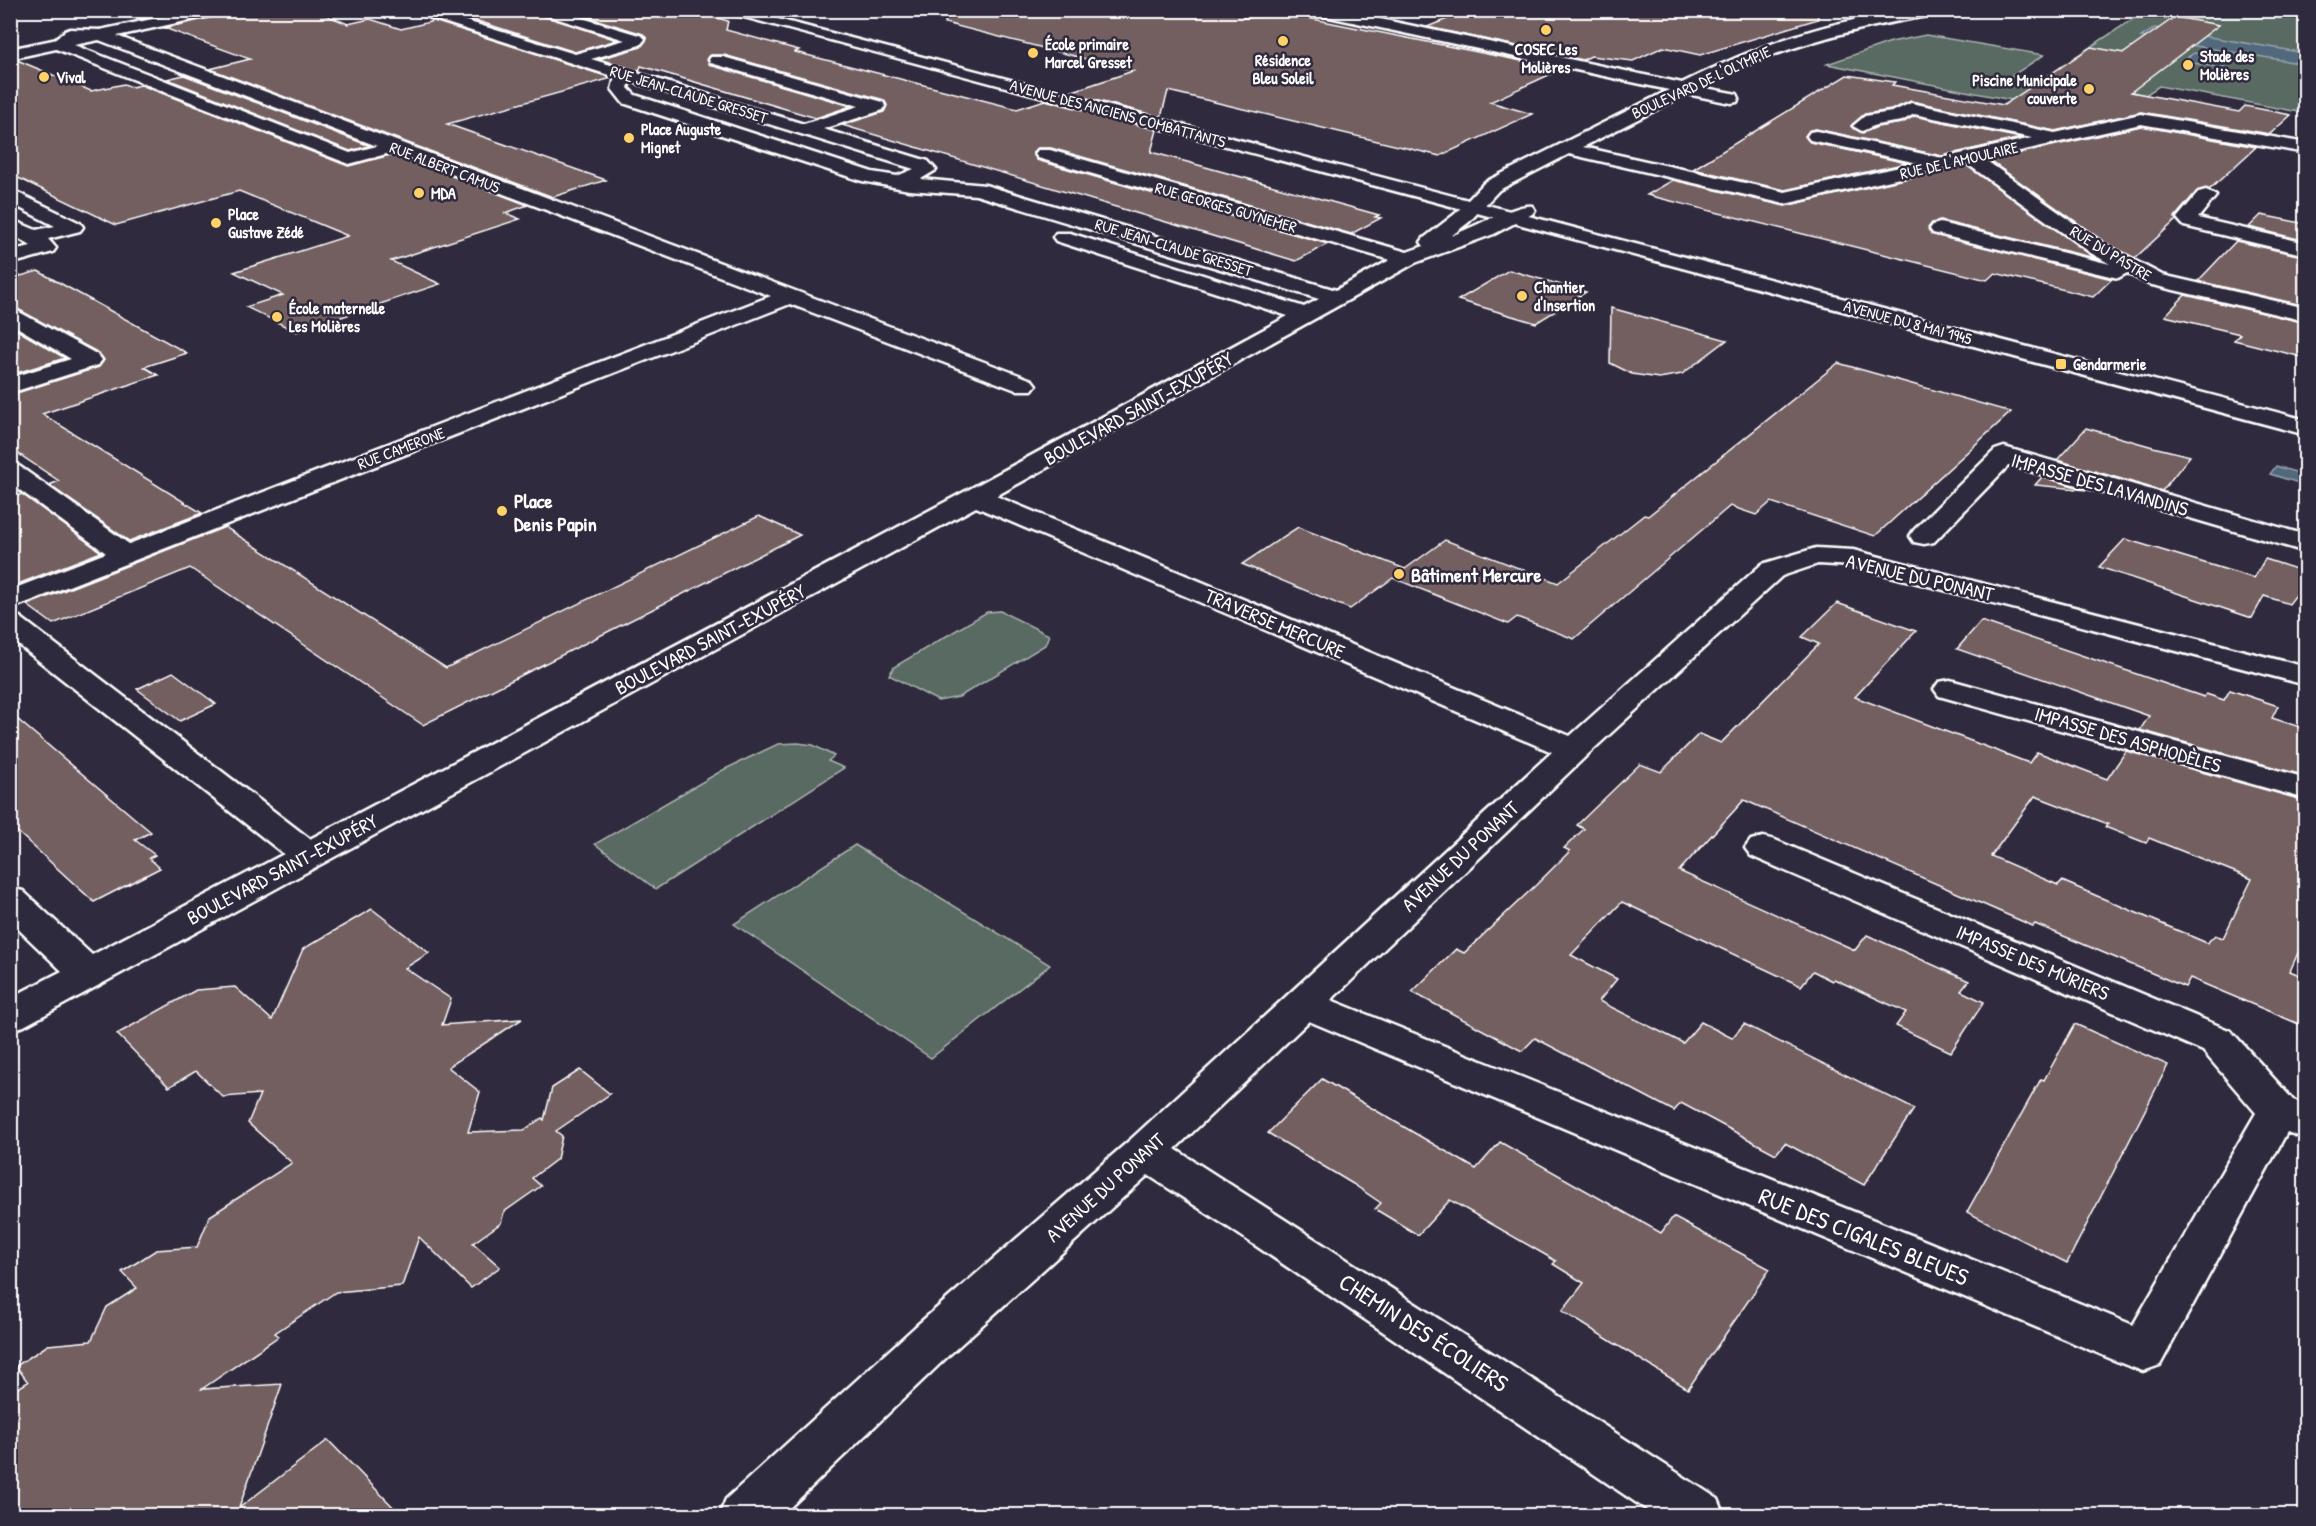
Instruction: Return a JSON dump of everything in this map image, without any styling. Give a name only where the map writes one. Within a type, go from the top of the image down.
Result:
[{"type":"street","points":[[10,54],[183,10]]},
{"type":"street","points":[[10,47],[101,35],[218,10]]},
{"type":"street","name":"RUE JEAN-CLAUDE GRESSET","points":[[414,10],[575,59],[622,81],[657,84],[922,165],[927,170],[917,176],[892,182]]},
{"type":"street","points":[[537,10],[637,39],[635,42],[575,59]]},
{"type":"street","name":"AVENUE DES ANCIENS COMBATTANTS","points":[[725,10],[1476,202]]},
{"type":"street","name":"AVENUE DES ANCIENS COMBATTANTS","points":[[761,10],[1518,214]]},
{"type":"street","points":[[1315,10],[1731,98]]},
{"type":"street","points":[[1342,16],[1358,10]]},
{"type":"street","name":"BOULEVARD DE L'OLYMPIE","points":[[1476,202],[1492,186],[1740,60],[1804,38],[1873,21],[1939,10]]},
{"type":"street","name":"RUE ALBERT CAMUS","points":[[101,35],[1024,385]]},
{"type":"street","points":[[64,39],[349,159],[392,147]]},
{"type":"street","points":[[717,60],[877,105],[802,130]]},
{"type":"street","name":"RUE JEAN-CLAUDE GRESSET","points":[[622,81],[629,99],[869,177],[892,182],[960,185],[1010,197],[1339,298]]},
{"type":"street","points":[[1862,126],[1871,120],[1896,117],[1911,108],[2059,138]]},
{"type":"street","name":"RUE DE L'AMOULAIRE","points":[[1566,148],[1785,198],[2141,119],[2306,148]]},
{"type":"street","points":[[1816,136],[1946,163]]},
{"type":"street","name":"RUE GEORGES GUYNEMER","points":[[1044,154],[1408,259]]},
{"type":"street","name":"RUE DU PASTRE","points":[[1970,158],[2098,249],[2155,280],[2306,315]]},
{"type":"street","points":[[10,195],[73,227],[34,237]]},
{"type":"street","points":[[2206,196],[2187,218],[2191,222],[2306,249]]},
{"type":"street","points":[[1010,197],[992,203],[986,209],[1017,222]]},
{"type":"street","name":"BOULEVARD SAINT-EXUPÉRY","points":[[1408,259],[1476,202]]},
{"type":"street","name":"BOULEVARD SAINT-EXUPÉRY","points":[[10,1016],[975,497],[1408,259],[1479,233],[1518,214]]},
{"type":"street","name":"AVENUE DU 8 MAI 1945","points":[[1518,214],[2306,414]]},
{"type":"street","name":"AVENUE DU 8 MAI 1945","points":[[1518,214],[2306,428]]},
{"type":"street","points":[[10,225],[34,237],[46,248],[10,258]]},
{"type":"street","points":[[1039,229],[1307,315]]},
{"type":"street","points":[[1940,229],[2155,280]]},
{"type":"street","name":"RUE CAMERONE","points":[[10,600],[791,296]]},
{"type":"street","points":[[10,313],[90,360],[10,386]]},
{"type":"street","name":"IMPASSE DES LAVANDINS","points":[[1924,536],[2004,455],[2306,544]]},
{"type":"street","points":[[10,471],[127,555]]},
{"type":"street","name":"TRAVERSE MERCURE","points":[[975,497],[1574,749]]},
{"type":"street","name":"AVENUE DU PONANT","points":[[744,1515],[932,1341],[1145,1152],[1574,749],[1772,570],[1816,556],[1853,558],[2306,676]]},
{"type":"street","points":[[10,623],[308,855]]},
{"type":"street","name":"IMPASSE DES ASPHODÈLES","points":[[1950,689],[2306,789]]},
{"type":"street","name":"IMPASSE DES MÛRIERS","points":[[1763,848],[2217,1041],[2292,1117]]},
{"type":"street","points":[[10,900],[88,974]]},
{"type":"street","name":"RUE DES CIGALES BLEUES","points":[[1302,1004],[2143,1351],[2292,1117]]},
{"type":"street","name":"CHEMIN DES ÉCOLIERS","points":[[1145,1152],[1247,1216],[1700,1515]]},
{"type":"green space","name":"Stade des Molières","points":[[2145,11],[2305,11],[2305,113],[2159,86],[2109,119],[1827,64],[1891,42],[1926,35],[2044,55],[2010,77],[2047,84],[2068,70],[2072,59]]},
{"type":"green space","points":[[1000,611],[1049,635],[1045,645],[959,697],[938,701],[889,675],[894,667],[987,612]]},
{"type":"green space","points":[[778,744],[813,745],[834,756],[828,761],[844,768],[656,889],[595,844],[723,770]]},
{"type":"green space","points":[[855,845],[1050,965],[931,1058],[734,924]]},
{"type":"water","points":[[2155,28],[2305,53],[2305,64],[2141,37]]},
{"type":"water","points":[[2194,53],[2233,59],[2222,68],[2182,61]]},
{"type":"water","points":[[2276,466],[2305,475],[2305,485],[2270,474]]},
{"type":"building","points":[[128,10],[182,10],[140,19],[127,15]]},
{"type":"building","points":[[227,10],[313,10],[348,24],[370,19],[401,29],[434,21],[612,78],[447,124],[606,180],[553,197],[210,69],[250,59],[164,28],[218,16]]},
{"type":"building","points":[[443,10],[528,10],[617,40],[575,52]]},
{"type":"building","points":[[565,10],[713,10],[714,17],[728,21],[726,30],[799,50],[795,52],[1017,109],[1045,100],[1157,130],[1151,152],[1379,215],[1375,217],[1381,218],[1351,234],[1051,148],[1038,148],[1033,153],[1037,160],[1328,244],[1296,261],[842,125],[884,112],[887,105],[884,100],[724,55],[711,55],[707,59],[710,65],[851,106],[816,118],[641,66],[639,71],[599,59],[641,47],[647,39],[643,34]]},
{"type":"building","points":[[947,10],[1242,10],[1243,18],[1293,15],[1562,69],[1490,102],[1532,114],[1440,156],[1168,91],[1161,117],[1067,93],[1133,71],[945,23]]},
{"type":"building","points":[[1470,10],[1817,10],[1818,19],[1700,55],[1663,47],[1633,61],[1591,56],[1583,60],[1427,27]]},
{"type":"building","points":[[2175,17],[2219,25],[2131,92],[2239,112],[2245,106],[2291,115],[2270,134],[2141,112],[2055,131],[1911,101],[1891,110],[1865,114],[1851,126],[1863,133],[1877,127],[1902,123],[1914,116],[2021,138],[1942,156],[1816,129],[1810,130],[1805,136],[1810,142],[1907,163],[1785,190],[1693,169],[1847,75],[1895,82],[1892,85],[2004,105],[2091,47],[2124,53]]},
{"type":"building","points":[[17,60],[91,91],[124,84],[132,87],[141,85],[348,166],[394,154],[528,205],[505,213],[520,219],[391,261],[440,284],[297,332],[246,307],[283,295],[234,272],[348,236],[239,191],[116,225],[10,174],[10,61]]},
{"type":"building","points":[[184,75],[370,146],[350,151],[167,79]]},
{"type":"building","points":[[2141,126],[2256,147],[2210,189],[2197,191],[2175,217],[2176,220],[2135,258],[2106,243],[1989,160]]},
{"type":"building","points":[[1966,165],[2095,258],[1941,221],[1932,223],[1928,228],[1931,234],[2112,279],[2093,297],[1995,273],[1987,280],[1647,195],[1673,180],[1785,206]]},
{"type":"building","points":[[2261,215],[2306,224],[2306,241],[2249,227]]},
{"type":"building","points":[[2236,241],[2306,257],[2306,306],[2198,281]]},
{"type":"building","name":"Chantier d'Insertion","points":[[1509,270],[1586,292],[1536,323],[1458,300]]},
{"type":"building","points":[[38,271],[187,353],[144,367],[158,375],[42,414],[202,513],[129,541],[49,485],[59,481],[10,448],[10,395],[99,367],[104,360],[99,353],[10,305],[10,279]]},
{"type":"building","points":[[2185,295],[2306,323],[2306,358],[2234,340],[2240,334],[2165,316]]},
{"type":"building","points":[[1611,308],[1727,340],[1682,374],[1659,378],[1632,374],[1610,363]]},
{"type":"building","points":[[10,326],[65,358],[10,375]]},
{"type":"building","points":[[1838,363],[2011,412],[1875,536],[1771,502],[1756,515],[1730,506],[1574,639],[1517,617],[1508,624],[1393,578],[1350,609],[1242,564],[1298,527],[1405,569],[1445,540],[1558,583],[1644,515],[1648,516]]},
{"type":"building","points":[[2086,428],[2190,456],[2162,491],[2057,460]]},
{"type":"building","points":[[2042,477],[2087,490],[2035,485]]},
{"type":"building","points":[[22,494],[101,552],[10,587],[10,499]]},
{"type":"building","points":[[759,516],[800,535],[423,725],[190,568],[53,624],[27,605],[225,527],[446,668]]},
{"type":"building","points":[[2125,539],[2254,578],[2265,559],[2306,572],[2306,582],[2289,604],[2264,596],[2252,618],[2099,567]]},
{"type":"building","points":[[1837,603],[1916,631],[1855,697],[2029,763],[2037,752],[2107,779],[2126,751],[2306,801],[2306,935],[2290,971],[2306,978],[2306,1027],[2190,978],[2185,987],[2035,924],[2033,926],[1744,800],[1679,871],[1855,950],[1867,935],[1969,981],[1961,991],[1984,1002],[1951,1052],[1896,1026],[1906,1012],[1834,979],[1832,981],[1813,971],[1801,986],[1622,902],[1571,955],[1617,979],[1599,1001],[1683,1043],[1701,1022],[1732,1038],[1744,1024],[1914,1109],[1864,1185],[1785,1143],[1776,1154],[1681,1103],[1674,1111],[1535,1038],[1522,1051],[1412,992],[1456,949],[1464,953],[1570,851],[1564,848],[1584,829],[1577,825],[1640,764],[1661,772],[1699,734],[1721,743],[1819,644],[1802,637]],"holes":[[[2035,796],[2108,824],[2105,827],[2146,843],[2149,838],[2252,879],[2223,938],[2215,935],[2207,943],[2062,881],[2058,885],[1991,856]]]},
{"type":"building","points":[[1981,621],[2204,697],[2206,694],[2224,700],[2230,690],[2278,706],[2272,718],[2306,729],[2306,776],[2140,730],[2149,716],[1957,649]]},
{"type":"building","points":[[173,672],[216,704],[180,721],[137,689]]},
{"type":"building","points":[[10,713],[151,832],[135,840],[155,855],[149,858],[160,868],[94,902],[10,825]]},
{"type":"building","points":[[372,909],[429,953],[405,968],[451,999],[442,1025],[522,1019],[448,1067],[480,1092],[468,1132],[524,1130],[542,1118],[544,1120],[552,1088],[580,1070],[610,1094],[556,1131],[562,1136],[557,1159],[532,1178],[541,1186],[504,1212],[501,1223],[473,1243],[500,1267],[471,1288],[419,1237],[402,1286],[336,1292],[275,1333],[279,1336],[202,1389],[282,1384],[239,1508],[328,1440],[401,1515],[10,1515],[10,1393],[28,1382],[16,1366],[48,1345],[91,1341],[107,1307],[137,1288],[122,1272],[156,1250],[197,1247],[210,1216],[292,1163],[248,1123],[260,1094],[223,1097],[196,1071],[169,1087],[117,1034],[196,990],[235,987],[272,1020],[303,949]]},
{"type":"building","points":[[2075,1024],[2168,1065],[2067,1263],[1967,1212],[2041,1079],[2044,1080]]},
{"type":"building","points":[[1322,1079],[1476,1169],[1500,1142],[1661,1233],[1673,1217],[1770,1269],[1688,1389],[1562,1311],[1584,1283],[1553,1264],[1556,1261],[1450,1200],[1418,1235],[1375,1209],[1381,1203],[1268,1133]]},
{"type":"place","name":"COSEC Les Molières","points":[[1546,30]]},
{"type":"place","name":"Résidence Bleu Soleil","points":[[1283,41]]},
{"type":"place","name":"École primaire Marcel Gresset","points":[[1033,53]]},
{"type":"place","name":"Stade des Molières","points":[[2188,65]]},
{"type":"place","name":"Vival","points":[[44,77]]},
{"type":"place","name":"Piscine Municipale couverte","points":[[2089,89]]},
{"type":"place","name":"Place Auguste Mignet","points":[[629,138]]},
{"type":"place","name":"MDA","points":[[419,193]]},
{"type":"place","name":"Place Gustave Zédé","points":[[216,223]]},
{"type":"place","name":"Chantier d'Insertion","points":[[1522,296]]},
{"type":"place","name":"École maternelle Les Molières","points":[[277,317]]},
{"type":"place","name":"Gendarmerie","points":[[2061,364]]},
{"type":"place","name":"Place Denis Papin","points":[[502,511]]},
{"type":"place","name":"Bâtiment Mercure","points":[[1399,574]]}]
